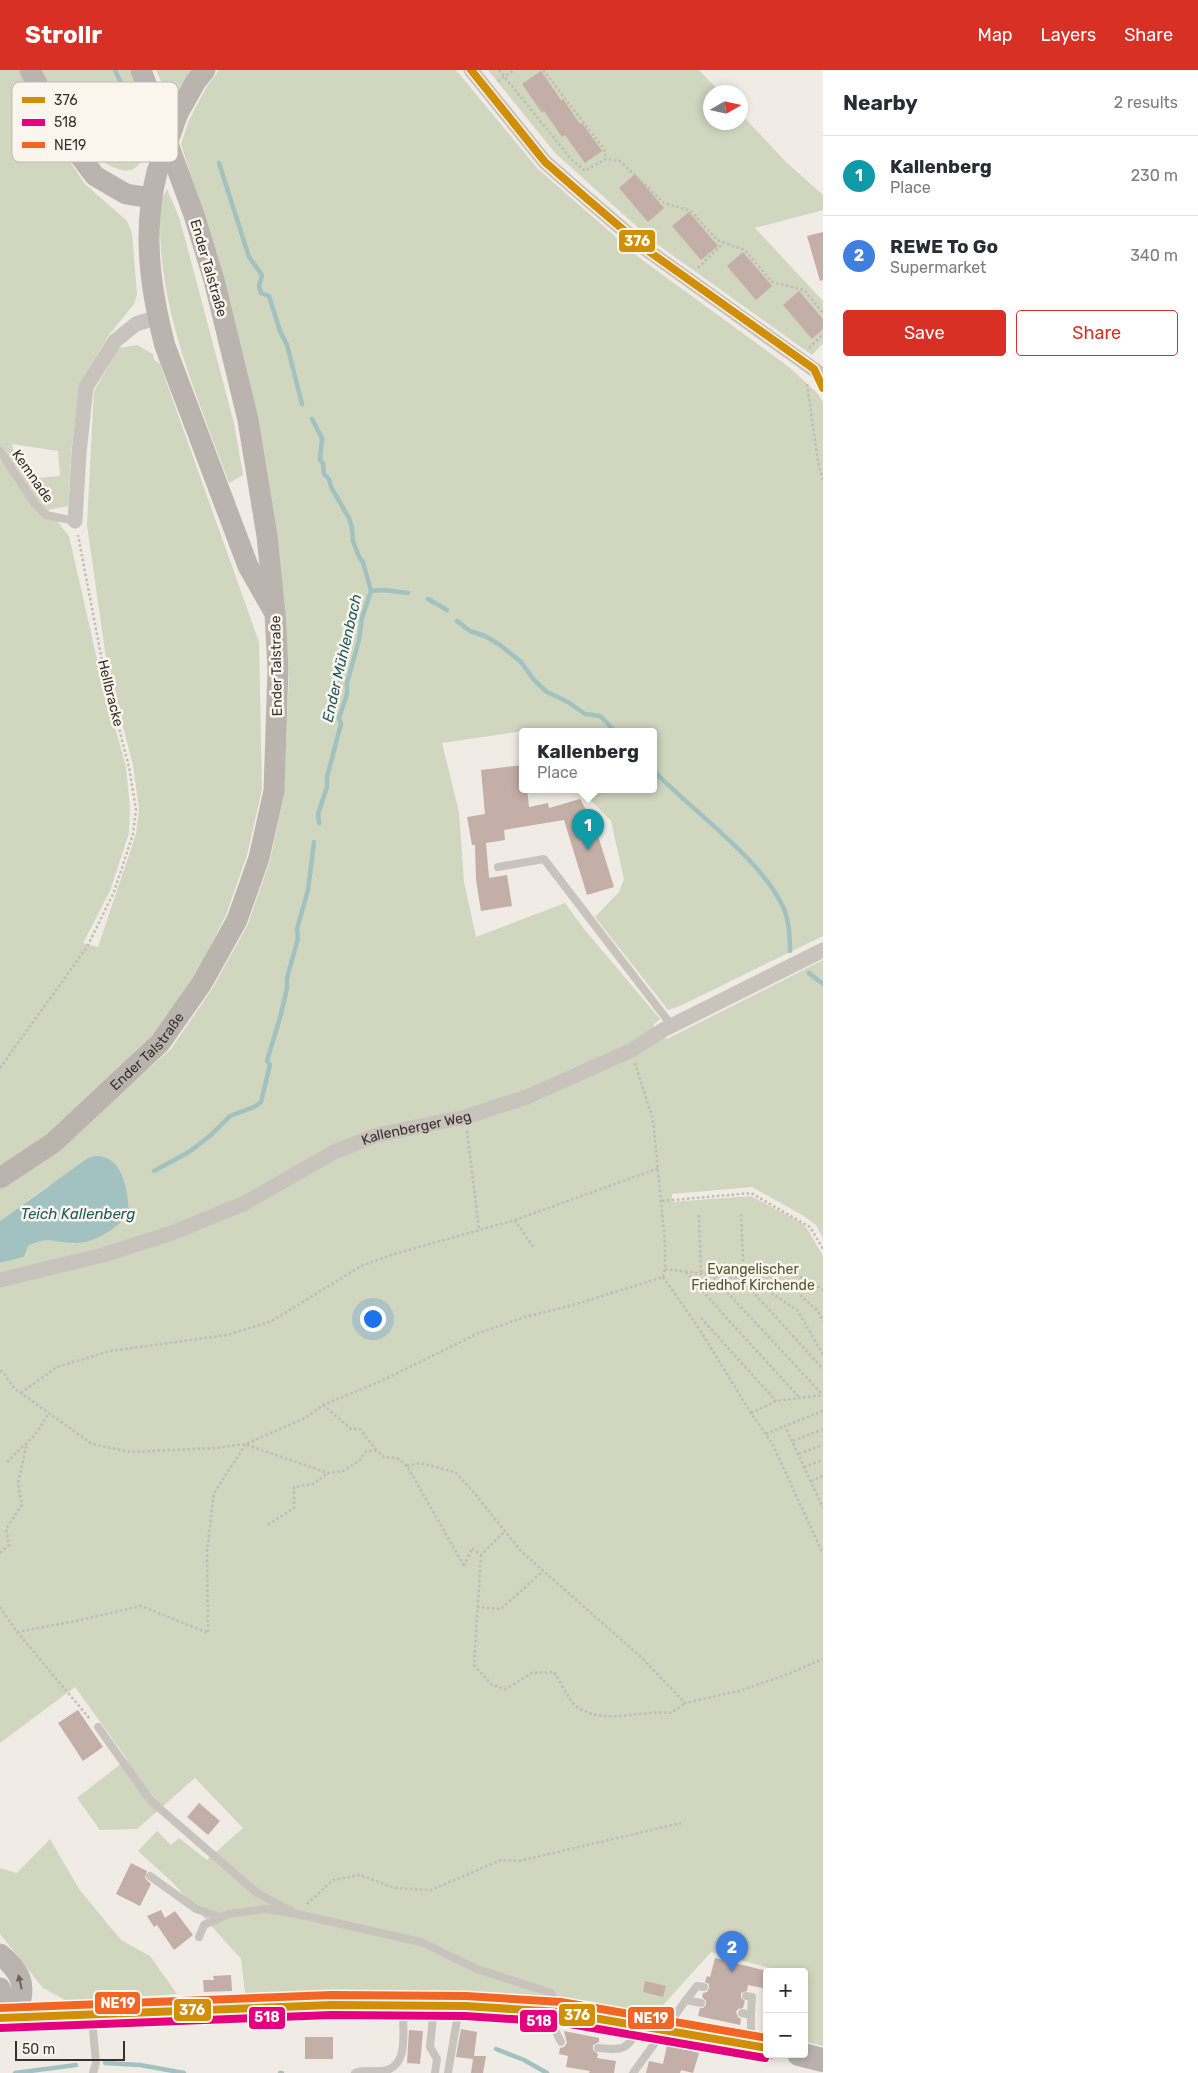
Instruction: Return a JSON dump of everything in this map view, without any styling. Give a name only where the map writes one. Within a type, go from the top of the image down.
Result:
[{"type":"main road","points":[[30,70],[36,82]]},
{"type":"main road","name":"Ender Talstraße","points":[[141,70],[145,82]]},
{"type":"main road","points":[[178,113],[204,70]]},
{"type":"main road","points":[[84,162],[95,176],[126,194],[151,198]]},
{"type":"main road","points":[[161,162],[151,198],[148,258],[165,346],[248,566],[262,594],[275,614]]},
{"type":"main road","name":"Ender Talstraße","points":[[0,1178],[53,1143],[160,1043],[202,983],[238,920],[260,858],[274,791],[278,669],[268,536],[259,477],[236,365],[214,280],[197,224],[174,162]]},
{"type":"main road","points":[[0,1954],[21,1977],[22,1997],[8,2018]]},
{"type":"main road","points":[[0,1988],[8,2018]]},
{"type":"main road","points":[[8,2018],[331,2005],[460,2006],[552,2011],[640,2024],[759,2046]]},
{"type":"main road","points":[[808,2056],[823,2060]]},
{"type":"street","points":[[471,70],[546,162],[647,250],[814,369],[823,388]]},
{"type":"street","points":[[75,521],[78,453],[86,387],[115,341],[136,324],[158,317]]},
{"type":"street","name":"Kallenberger Weg","points":[[0,1280],[103,1255],[172,1233],[245,1203],[334,1152],[376,1135],[465,1117],[527,1096],[632,1050],[672,1026],[823,950]]},
{"type":"lane","name":"Kemnade","points":[[0,451],[35,504],[46,515],[75,521]]},
{"type":"lane","points":[[498,867],[544,859],[672,1026]]},
{"type":"lane","points":[[98,1727],[150,1800],[257,1893],[297,1914]]},
{"type":"lane","points":[[150,1876],[196,1909],[220,1917]]},
{"type":"lane","points":[[198,1937],[204,1925],[220,1917],[228,1914],[266,1909],[297,1914],[421,1942],[477,1969],[552,1993],[552,2011],[562,2042]]},
{"type":"lane","points":[[633,2073],[697,1986],[704,1988]]},
{"type":"lane","points":[[746,1996],[752,1997],[751,2015],[759,2046]]},
{"type":"lane","points":[[686,2000],[701,2003]]},
{"type":"lane","points":[[354,2073],[361,2070],[386,2070],[398,2064],[402,2057],[403,2006]]},
{"type":"lane","points":[[434,2006],[430,2047],[437,2059],[435,2073]]},
{"type":"lane","points":[[448,2073],[460,2006]]},
{"type":"lane","points":[[742,2013],[751,2015]]},
{"type":"lane","points":[[92,2014],[96,2063],[93,2073]]},
{"type":"lane","points":[[598,2048],[619,2050],[630,2043],[640,2024]]},
{"type":"path","points":[[499,70],[571,158],[585,170],[606,159],[620,161],[628,166],[664,203],[691,211],[717,240],[745,250],[772,282],[804,290],[823,312]]},
{"type":"path","points":[[503,76],[514,70]]},
{"type":"path","points":[[543,70],[604,149],[606,159]]},
{"type":"path","points":[[704,263],[723,243]]},
{"type":"path","points":[[810,347],[823,334]]},
{"type":"path","points":[[814,369],[810,408],[823,481]]},
{"type":"path","name":"Hellbracke","points":[[0,1068],[87,947],[114,892],[133,834],[136,810],[130,767],[103,666],[75,521]]},
{"type":"path","points":[[632,1050],[653,1120],[662,1201],[665,1269],[663,1277],[698,1327],[751,1414],[772,1443],[823,1554]]},
{"type":"path","points":[[465,1117],[478,1229]]},
{"type":"path","points":[[21,1392],[58,1367],[93,1356],[228,1335],[272,1320],[361,1266],[478,1229],[515,1220],[659,1168]]},
{"type":"path","points":[[662,1201],[751,1193],[810,1227],[823,1249]]},
{"type":"path","points":[[741,1214],[744,1282],[823,1369]]},
{"type":"path","points":[[699,1215],[701,1272]]},
{"type":"path","points":[[515,1220],[533,1248]]},
{"type":"path","points":[[665,1269],[709,1273],[735,1278],[766,1289],[798,1311],[823,1355]]},
{"type":"path","points":[[686,1271],[799,1397]]},
{"type":"path","points":[[709,1273],[823,1395]]},
{"type":"path","points":[[795,1276],[806,1279],[823,1290]]},
{"type":"path","points":[[0,1371],[3,1372],[14,1388],[92,1444],[131,1452],[214,1448],[246,1444],[305,1418],[323,1405],[381,1381],[479,1333],[525,1316],[573,1306],[663,1277]]},
{"type":"path","points":[[800,1295],[818,1311],[823,1322]]},
{"type":"path","points":[[701,1318],[776,1401]]},
{"type":"path","points":[[751,1414],[776,1401],[823,1395]]},
{"type":"path","points":[[323,1405],[351,1429],[360,1429],[376,1451],[384,1457],[397,1458],[407,1466],[464,1566],[472,1548],[481,1556]]},
{"type":"path","points":[[766,1434],[823,1411]]},
{"type":"path","points":[[7,1462],[35,1435],[49,1413]]},
{"type":"path","points":[[786,1426],[823,1508]]},
{"type":"path","points":[[793,1441],[823,1429]]},
{"type":"path","points":[[0,1553],[9,1545],[6,1529],[22,1505],[18,1483],[28,1443]]},
{"type":"path","points":[[246,1444],[328,1473],[343,1471],[359,1461],[366,1451],[376,1451]]},
{"type":"path","points":[[17,1632],[76,1622],[141,1606],[208,1633],[207,1552],[214,1493],[246,1444]]},
{"type":"path","points":[[799,1454],[823,1445]]},
{"type":"path","points":[[804,1467],[823,1460]]},
{"type":"path","points":[[407,1466],[420,1463],[455,1472],[521,1551],[643,1658],[686,1703]]},
{"type":"path","points":[[268,1525],[294,1508],[294,1487],[313,1484],[328,1473]]},
{"type":"path","points":[[811,1481],[823,1476]]},
{"type":"path","points":[[817,1495],[823,1492]]},
{"type":"path","points":[[505,1531],[481,1556],[474,1665],[492,1685],[506,1690],[532,1673],[554,1672],[575,1705],[599,1717],[657,1711],[671,1713],[686,1703],[747,1688],[823,1659]]},
{"type":"path","points":[[477,1607],[501,1609],[543,1571]]},
{"type":"path","points":[[0,1607],[17,1632],[98,1727]]},
{"type":"path","points":[[297,1914],[333,1880],[360,1875],[395,1888],[431,1890],[501,1860],[519,1861],[681,1824]]},
{"type":"green space","points":[[0,70],[20,70],[25,82],[12,82],[12,162],[70,162],[85,184],[127,221],[132,233],[137,294],[134,304],[109,335],[79,385],[71,454],[68,506],[48,510],[69,536],[99,668],[126,767],[130,808],[129,833],[110,891],[83,943],[98,947],[136,834],[139,809],[133,765],[107,665],[87,525],[94,391],[119,348],[137,345],[153,354],[154,360],[160,364],[259,642],[262,790],[247,855],[226,915],[195,978],[154,1038],[47,1137],[0,1168]],"holes":[[[12,444],[58,451],[60,476],[36,478],[15,459]]]},
{"type":"green space","points":[[42,70],[130,70],[135,82],[47,82]]},
{"type":"green space","points":[[156,70],[191,70],[178,90],[178,82],[161,82]]},
{"type":"green space","name":"Evangelischer Friedhof Kirchende","points":[[219,70],[456,70],[538,169],[641,259],[789,367],[818,394],[823,402],[823,936],[682,1005],[668,1010],[595,917],[619,892],[624,879],[611,821],[584,793],[657,793],[657,728],[519,728],[519,732],[442,743],[459,812],[464,882],[476,937],[565,903],[584,929],[660,1019],[653,1025],[667,1039],[823,960],[823,1238],[816,1225],[804,1216],[752,1187],[672,1194],[672,1202],[751,1196],[802,1223],[823,1256],[823,2046],[808,2042],[808,1968],[769,1968],[711,1952],[655,2014],[588,2003],[462,1992],[245,1993],[241,1959],[172,1882],[138,1851],[157,1831],[171,1845],[179,1838],[207,1860],[243,1828],[195,1778],[137,1829],[100,1830],[77,1798],[127,1759],[75,1687],[0,1743],[0,1263],[24,1257],[28,1246],[38,1241],[51,1240],[75,1244],[49,1185],[0,1221],[0,1189],[55,1151],[171,1049],[212,989],[248,924],[270,861],[284,794],[289,672],[283,597],[203,214],[181,144],[189,120],[206,88]]},
{"type":"green space","points":[[488,70],[699,70],[713,85],[703,85],[703,130],[748,130],[748,121],[786,162],[823,195],[823,210],[755,228],[823,301],[823,343],[812,355],[654,242],[555,153]]},
{"type":"green space","points":[[104,162],[141,162],[135,168],[126,171]]},
{"type":"green space","points":[[167,189],[180,220],[234,423],[243,475],[229,483],[183,357],[167,292],[162,259],[160,215],[161,202]]},
{"type":"green space","points":[[50,1839],[79,1889],[121,1940],[150,1956],[177,1994],[67,2001],[43,1988],[0,1934],[0,1868],[17,1873]]},
{"type":"water","name":"Teich Kallenberg","points":[[95,1156],[105,1157],[112,1162],[123,1176],[129,1215],[111,1230],[89,1241],[67,1243],[51,1240],[41,1241],[28,1246],[24,1257],[0,1263],[0,1221],[88,1158]]},
{"type":"building","points":[[541,71],[561,100],[563,99],[602,151],[585,163],[565,135],[562,137],[544,111],[542,113],[522,84]]},
{"type":"building","points":[[635,174],[664,208],[648,222],[619,188]]},
{"type":"building","points":[[689,212],[718,246],[701,260],[672,226]]},
{"type":"building","points":[[823,232],[823,280],[820,281],[807,236]]},
{"type":"building","points":[[743,252],[772,286],[756,300],[727,266]]},
{"type":"building","points":[[799,291],[823,319],[823,329],[812,339],[783,305]]},
{"type":"building","points":[[519,765],[519,793],[527,793],[529,807],[548,803],[549,808],[580,799],[588,813],[591,813],[614,887],[587,895],[564,820],[504,830],[505,840],[486,843],[489,878],[507,875],[512,906],[481,911],[476,880],[475,845],[472,845],[467,817],[485,814],[481,770]]},
{"type":"building","points":[[78,1710],[103,1747],[83,1761],[58,1723]]},
{"type":"building","points":[[199,1803],[220,1821],[208,1835],[187,1817]]},
{"type":"building","points":[[131,1863],[147,1871],[145,1878],[151,1884],[140,1906],[116,1894]]},
{"type":"building","points":[[161,1910],[165,1918],[175,1911],[193,1935],[174,1950],[157,1925],[154,1927],[147,1916]]},
{"type":"building","points":[[715,1958],[763,1970],[763,1988],[748,1985],[747,1991],[741,1993],[741,1998],[745,2001],[743,2008],[738,2009],[736,2012],[741,2019],[740,2025],[698,2016],[700,2008],[706,2005],[706,2001],[702,1997],[703,1993],[707,1992],[709,1988],[709,1984],[705,1982],[707,1976],[710,1977]]},
{"type":"building","points":[[231,1975],[232,1991],[204,1992],[203,1980],[214,1980],[213,1976]]},
{"type":"building","points":[[645,1981],[666,1986],[663,1997],[643,1992]]},
{"type":"building","points":[[461,2029],[477,2032],[474,2056],[486,2056],[483,2073],[471,2073],[473,2059],[456,2057]]},
{"type":"building","points":[[409,2030],[423,2031],[420,2064],[407,2063]]},
{"type":"building","points":[[564,2031],[599,2038],[599,2042],[593,2045],[593,2050],[598,2054],[597,2058],[616,2061],[614,2073],[589,2073],[590,2071],[566,2067],[568,2056],[559,2054],[560,2048],[564,2047],[567,2043]]},
{"type":"building","points":[[305,2037],[333,2037],[333,2059],[305,2059]]},
{"type":"building","points":[[667,2045],[699,2053],[693,2073],[681,2070],[680,2073],[646,2073],[649,2061],[663,2064]]},
{"type":"waterway","points":[[115,70],[121,82]]},
{"type":"waterway","name":"Ender Mühlenbach","points":[[219,163],[249,257],[262,275],[259,286],[261,293],[269,296],[280,331],[287,345],[302,404]]},
{"type":"waterway","name":"Ender Mühlenbach","points":[[312,419],[322,438],[320,460],[323,463],[324,474],[329,479],[331,487],[349,518],[353,541],[363,562],[371,591],[362,618],[359,640],[347,683],[347,694],[339,718],[341,724],[327,777],[327,787],[318,814],[319,823]]},
{"type":"waterway","points":[[371,591],[383,590],[408,593]]},
{"type":"waterway","points":[[428,599],[447,610]]},
{"type":"waterway","points":[[457,621],[470,631],[485,636],[500,645],[521,662],[534,680],[547,692],[568,702],[585,714],[600,716],[612,728]]},
{"type":"waterway","points":[[657,774],[725,836],[760,872],[774,890],[786,914],[790,951]]},
{"type":"waterway","name":"Ender Mühlenbach","points":[[154,1171],[189,1152],[211,1135],[230,1116],[256,1106],[261,1102],[270,1065],[267,1061],[281,1014],[287,988],[287,978],[298,938],[297,929],[308,890],[314,842]]},
{"type":"waterway","points":[[809,973],[823,984]]},
{"type":"waterway","points":[[496,2049],[524,2060],[547,2073]]},
{"type":"waterway","points":[[105,2063],[140,2065],[184,2073]]},
{"type":"waterway","points":[[15,2073],[76,2065]]},
{"type":"transit line","name":"376","points":[[471,70],[545,162],[647,250],[814,369],[823,388]]},
{"type":"transit line","name":"NE19","points":[[0,2008],[331,1995],[466,1996],[561,2002],[763,2037]]},
{"type":"transit line","name":"376","points":[[0,2018],[331,2005],[465,2006],[559,2012],[763,2047]]},
{"type":"transit line","name":"518","points":[[0,2028],[331,2015],[465,2016],[558,2022],[763,2058]]},
{"type":"place","name":"Kallenberg","points":[[588,850]]},
{"type":"place","name":"REWE To Go","points":[[732,1972]]}]
